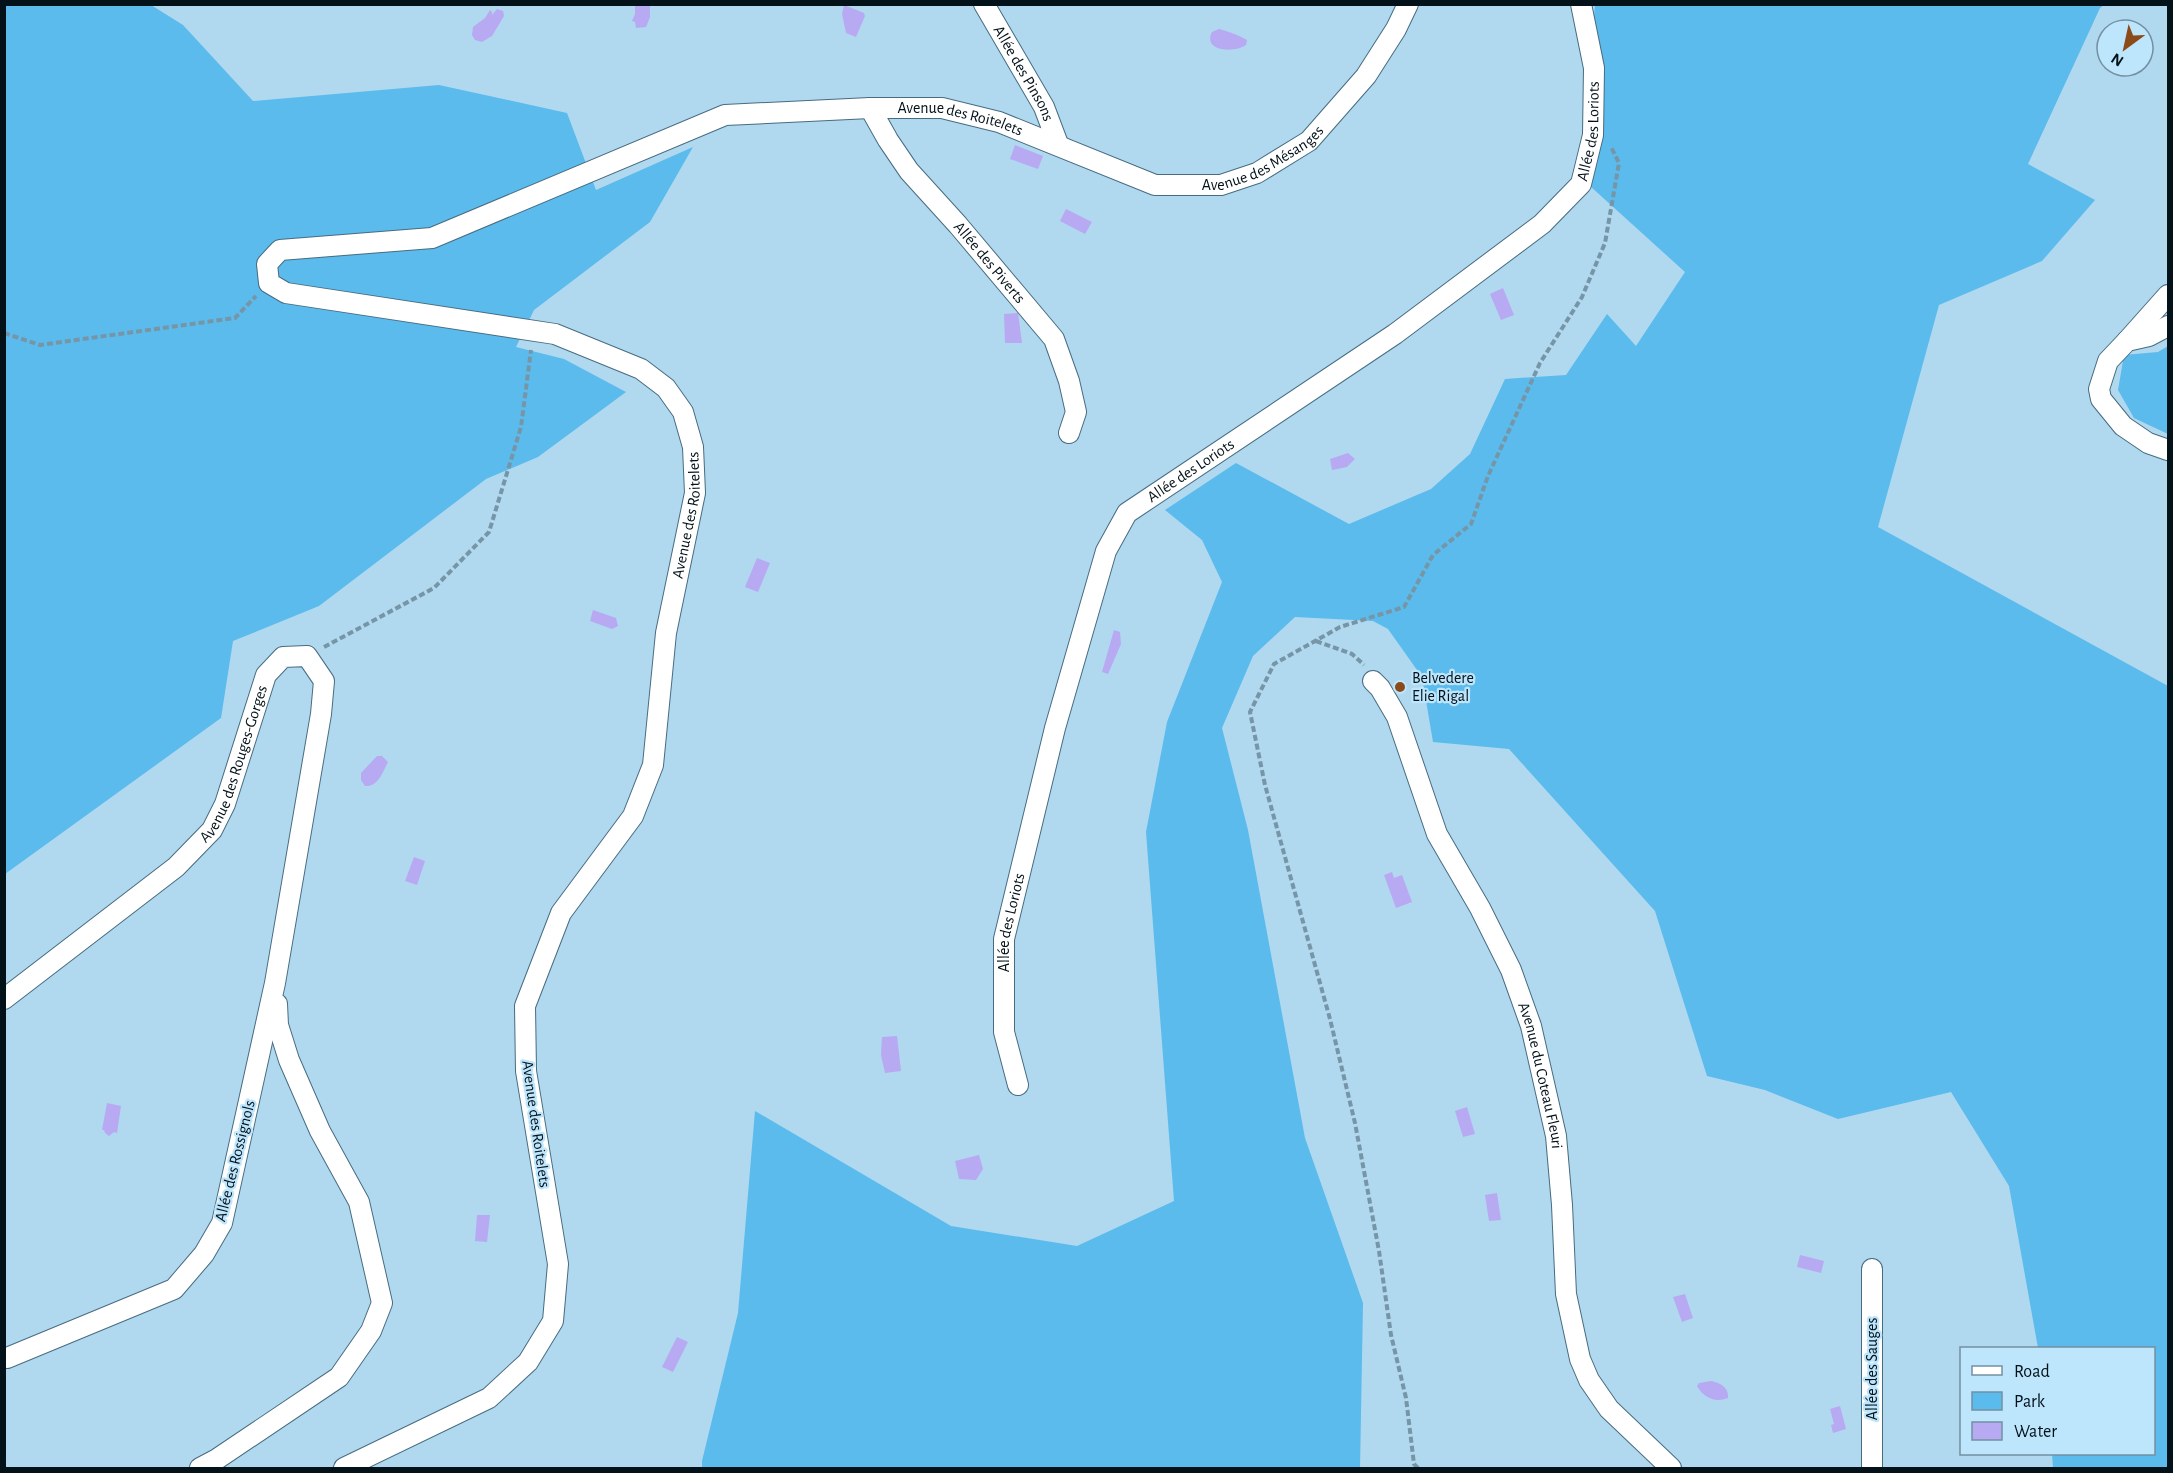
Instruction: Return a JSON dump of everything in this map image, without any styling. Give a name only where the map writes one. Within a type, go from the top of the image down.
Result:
[{"type":"street","name":"Allée des Pinsons","points":[[984,4],[1044,107],[1058,144]]},
{"type":"street","name":"Avenue des Mésanges","points":[[1058,144],[1155,185],[1221,186],[1257,173],[1309,141],[1366,76],[1396,29],[1408,4]]},
{"type":"street","name":"Allée des Loriots","points":[[1018,1085],[1004,1032],[1004,939],[1055,728],[1106,551],[1127,513],[1395,334],[1542,224],[1581,184],[1593,135],[1594,68],[1581,4]]},
{"type":"street","name":"Avenue des Roitelets","points":[[344,1468],[489,1398],[528,1362],[553,1321],[558,1264],[525,1071],[525,1006],[561,913],[633,816],[653,765],[666,633],[695,493],[693,447],[683,412],[666,388],[641,369],[555,334],[286,293],[269,283],[267,264],[280,250],[432,238],[725,115],[870,108],[942,108],[999,122],[1058,144]]},
{"type":"street","name":"Allée des Piverts","points":[[870,108],[888,141],[909,171],[958,225],[1054,339],[1069,381],[1076,412],[1069,433]]},
{"type":"street","points":[[2169,295],[2108,361],[2099,388],[2101,399],[2123,426],[2148,443],[2169,450]]},
{"type":"street","points":[[2127,341],[2149,336],[2169,326]]},
{"type":"street","points":[[200,1468],[339,1377],[371,1331],[382,1303],[359,1202],[320,1131],[289,1060],[278,1025],[275,983],[321,714],[324,681],[307,656]]},
{"type":"street","name":"Avenue des Rouges-Gorges","points":[[4,999],[176,867],[212,830],[225,804],[266,675],[283,657],[307,656]]},
{"type":"street","name":"Avenue du Coteau Fleuri","points":[[1373,681],[1380,688],[1397,717],[1437,834],[1480,908],[1511,970],[1532,1026],[1556,1136],[1566,1294],[1580,1359],[1589,1380],[1609,1409],[1671,1468]]},
{"type":"street","name":"Allée des Rossignols","points":[[7,1358],[174,1289],[204,1254],[222,1223],[275,983]]},
{"type":"street","name":"Allée des Sauges","points":[[1872,1269],[1872,1468]]},
{"type":"path","points":[[4,333],[40,345],[235,318],[269,283]]},
{"type":"path","points":[[307,656],[434,588],[489,532],[521,427],[533,331]]},
{"type":"path","points":[[1316,640],[1352,654],[1361,661],[1373,681]]},
{"type":"green space","points":[[5,5],[151,5],[183,25],[253,101],[439,85],[567,113],[596,190],[693,147],[650,222],[534,310],[516,347],[564,359],[626,392],[538,457],[486,479],[319,606],[233,641],[221,718],[5,874]]},
{"type":"green space","points":[[1595,5],[2104,5],[2095,18],[2028,164],[2095,200],[2042,261],[1939,305],[1878,527],[2168,686],[2168,1468],[2053,1468],[2052,1455],[2155,1455],[2155,1347],[2038,1347],[2009,1186],[1951,1092],[1838,1119],[1765,1090],[1707,1076],[1655,911],[1509,749],[1433,742],[1422,677],[1388,629],[1373,621],[1295,617],[1253,656],[1222,728],[1248,830],[1305,1138],[1363,1303],[1360,1468],[702,1468],[738,1313],[755,1111],[951,1226],[1077,1246],[1174,1201],[1146,832],[1167,722],[1222,582],[1202,540],[1165,510],[1236,463],[1349,524],[1431,489],[1470,454],[1505,379],[1566,375],[1607,314],[1636,346],[1685,272],[1590,186],[1589,76]]},
{"type":"green space","points":[[2168,346],[2168,434],[2134,418],[2118,390],[2124,355],[2158,352]]},
{"type":"water","points":[[635,5],[650,5],[650,17],[646,27],[636,28],[635,22],[632,21]]},
{"type":"water","points":[[844,5],[864,13],[865,16],[856,37],[846,33],[842,14]]},
{"type":"water","points":[[497,9],[503,11],[504,16],[492,36],[482,42],[475,40],[472,35],[473,27],[485,18],[490,10],[492,15]]},
{"type":"water","points":[[1219,29],[1247,40],[1246,45],[1228,50],[1215,47],[1210,39],[1212,32]]},
{"type":"water","points":[[1015,145],[1043,156],[1038,169],[1010,159]]},
{"type":"water","points":[[1066,209],[1092,222],[1085,234],[1060,221]]},
{"type":"water","points":[[1503,288],[1514,315],[1501,320],[1490,294]]},
{"type":"water","points":[[1018,313],[1022,343],[1005,343],[1004,314]]},
{"type":"water","points":[[1348,453],[1355,459],[1347,467],[1332,470],[1330,459]]},
{"type":"water","points":[[757,558],[770,563],[758,592],[745,587]]},
{"type":"water","points":[[593,610],[616,618],[618,626],[612,629],[590,621]]},
{"type":"water","points":[[1114,630],[1120,632],[1121,644],[1108,674],[1102,672]]},
{"type":"water","points":[[377,756],[382,756],[388,762],[377,781],[370,786],[365,786],[361,780],[361,773]]},
{"type":"water","points":[[414,857],[425,861],[417,885],[405,881]]},
{"type":"water","points":[[1392,872],[1394,878],[1402,875],[1412,902],[1396,908],[1384,875]]},
{"type":"water","points":[[897,1036],[901,1071],[885,1073],[881,1055],[882,1037]]},
{"type":"water","points":[[107,1103],[121,1106],[117,1133],[114,1132],[109,1136],[102,1130]]},
{"type":"water","points":[[1467,1107],[1475,1134],[1463,1137],[1455,1111]]},
{"type":"water","points":[[979,1155],[983,1169],[976,1180],[959,1179],[955,1161]]},
{"type":"water","points":[[1497,1193],[1501,1220],[1489,1221],[1485,1195]]},
{"type":"water","points":[[477,1215],[490,1215],[487,1242],[475,1241]]},
{"type":"water","points":[[1800,1255],[1824,1261],[1821,1273],[1797,1267]]},
{"type":"water","points":[[1685,1294],[1693,1318],[1682,1322],[1673,1297]]},
{"type":"water","points":[[677,1337],[688,1342],[673,1372],[662,1367]]},
{"type":"water","points":[[1711,1381],[1723,1386],[1728,1398],[1719,1400],[1710,1398],[1703,1394],[1697,1386],[1699,1383]]},
{"type":"water","points":[[1840,1406],[1846,1429],[1833,1433],[1831,1425],[1834,1424],[1830,1409]]},
{"type":"place","name":"Belvedere Elie Rigal","points":[[1400,687]]}]
